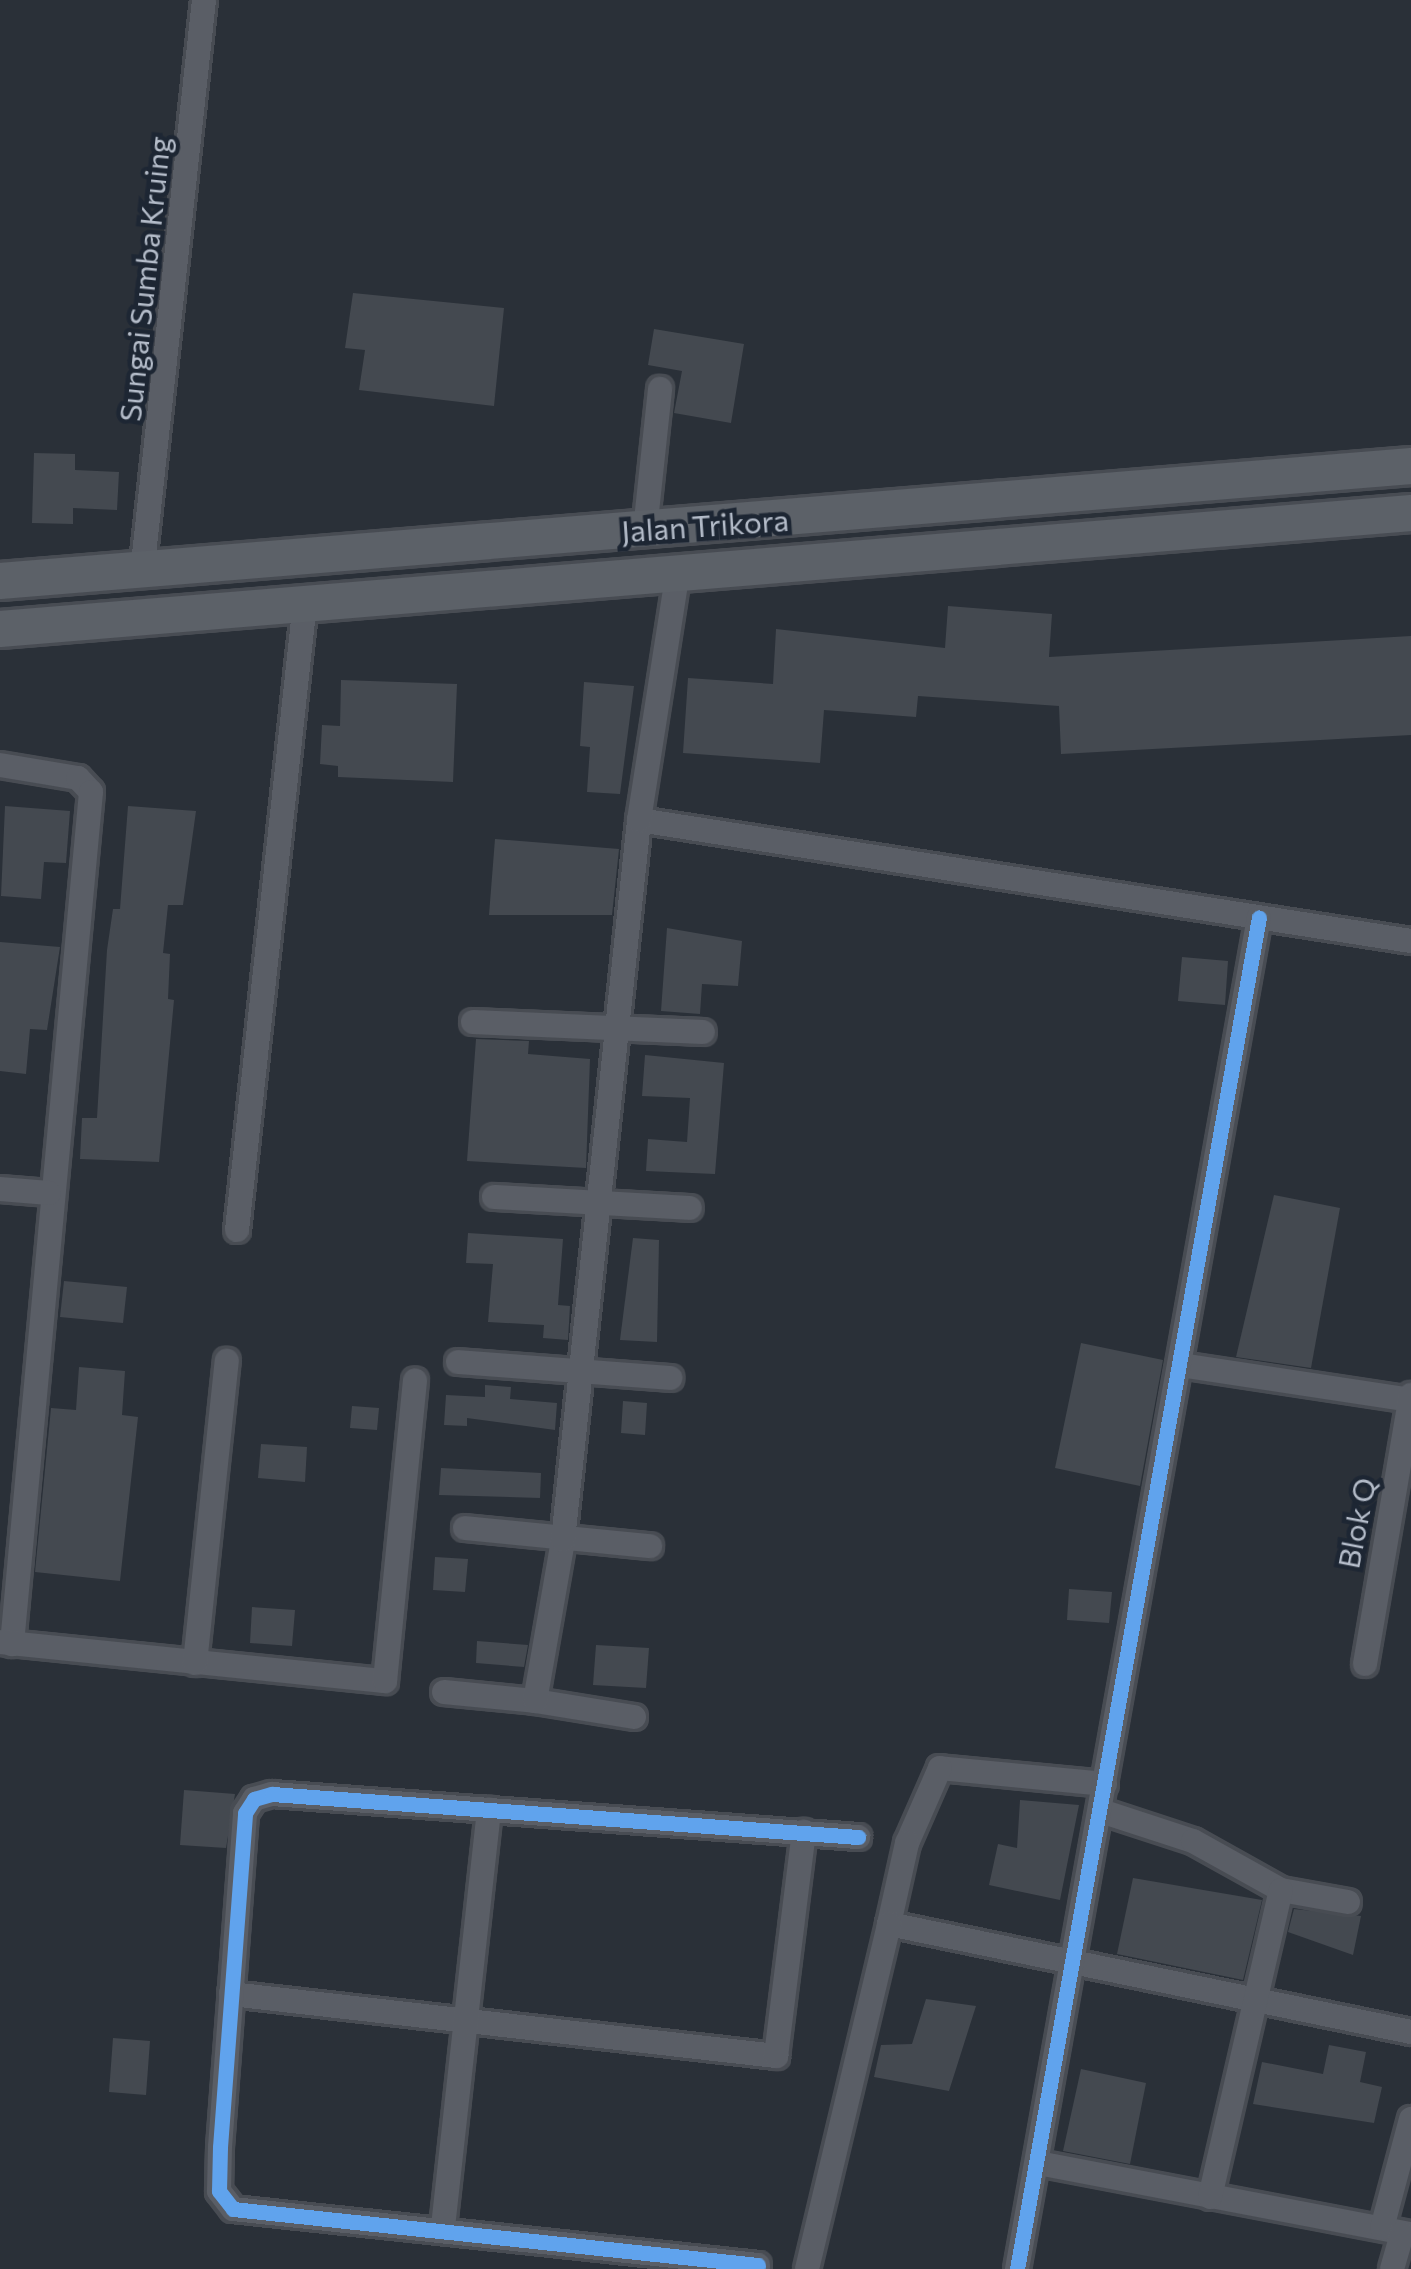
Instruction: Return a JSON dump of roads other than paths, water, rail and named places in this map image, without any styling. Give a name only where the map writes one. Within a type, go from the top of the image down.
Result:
[{"type":"main road","name":"Jalan Trikora","points":[[0,581],[143,564],[646,530],[1411,466]]},
{"type":"main road","points":[[1349,472],[1367,489],[1364,516]]},
{"type":"main road","name":"Jalan Trikora","points":[[0,628],[1411,513]]},
{"type":"street","name":"Sungai Sumba Kruing","points":[[143,564],[204,0]]},
{"type":"street","points":[[646,530],[660,388]]},
{"type":"street","points":[[535,1701],[563,1540],[639,820],[677,571]]},
{"type":"street","points":[[237,1230],[304,602]]},
{"type":"street","points":[[0,765],[78,778],[91,792],[6,1643],[385,1681],[392,1675],[415,1380]]},
{"type":"street","points":[[639,820],[1411,941]]},
{"type":"street","points":[[1017,2269],[1259,917]]},
{"type":"street","points":[[473,1022],[703,1032]]},
{"type":"street","points":[[0,1189],[49,1193]]},
{"type":"street","points":[[494,1197],[690,1208]]},
{"type":"street","points":[[195,1663],[227,1361]]},
{"type":"street","points":[[458,1362],[670,1378]]},
{"type":"street","points":[[1180,1365],[1411,1398]]},
{"type":"street","name":"Blok Q","points":[[1365,1664],[1411,1398]]},
{"type":"street","points":[[465,1528],[650,1546]]},
{"type":"street","points":[[444,1692],[634,1717]]},
{"type":"street","points":[[807,2269],[907,1843],[940,1768],[1106,1784]]},
{"type":"street","points":[[758,2265],[442,2227],[233,2209],[219,2191],[245,1814],[254,1799],[489,1810],[858,1837]]},
{"type":"street","points":[[442,2227],[489,1810]]},
{"type":"street","points":[[1101,1811],[1193,1840],[1281,1890],[1348,1902]]},
{"type":"street","points":[[231,1994],[776,2056],[804,1832]]},
{"type":"street","points":[[1210,2197],[1281,1890]]},
{"type":"street","points":[[890,1924],[1411,2032]]},
{"type":"street","points":[[1392,2269],[1411,2119]]},
{"type":"street","points":[[1038,2163],[1398,2232]]}]
